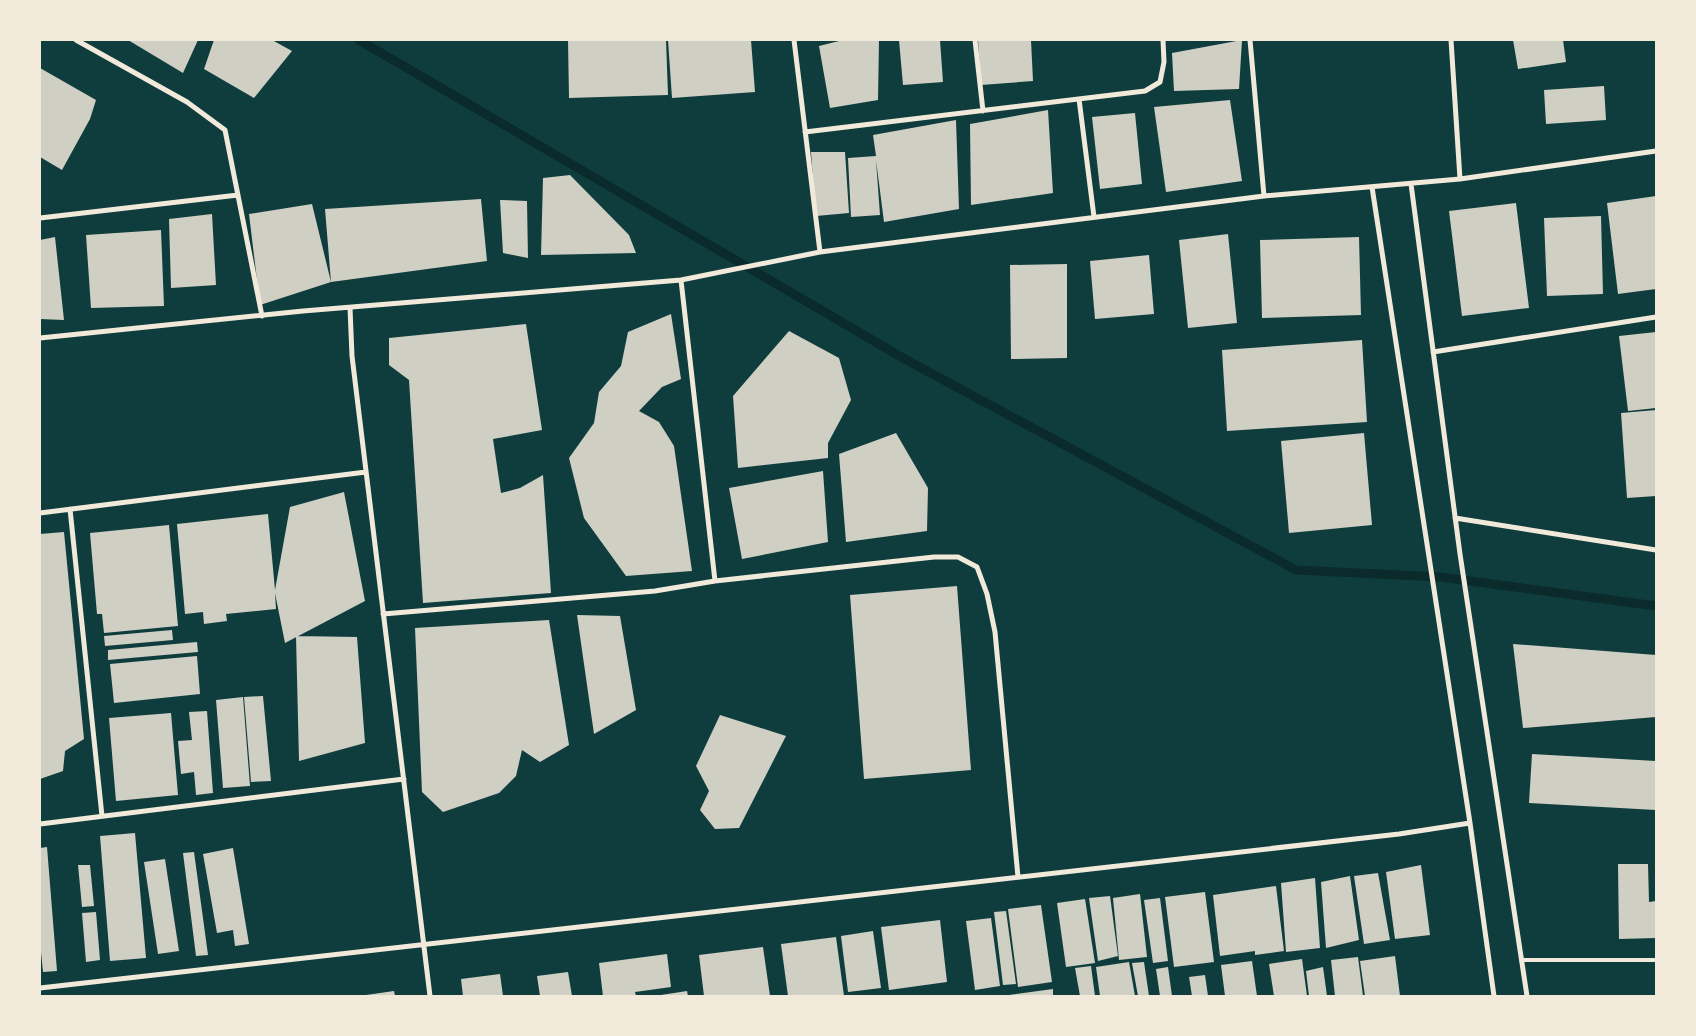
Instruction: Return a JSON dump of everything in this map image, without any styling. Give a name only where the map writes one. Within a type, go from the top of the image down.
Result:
[{"type":"street","points":[[76,40],[187,102],[225,130],[262,316]]},
{"type":"street","points":[[794,40],[820,252]]},
{"type":"street","points":[[975,40],[983,111]]},
{"type":"street","points":[[805,132],[1145,92],[1160,82],[1164,62],[1163,40]]},
{"type":"street","points":[[1250,40],[1264,196]]},
{"type":"street","points":[[1451,40],[1460,179]]},
{"type":"street","points":[[1079,100],[1094,217]]},
{"type":"street","points":[[40,338],[350,308],[681,280],[773,263],[820,252],[1264,196],[1460,179],[1656,151]]},
{"type":"street","points":[[1411,184],[1460,554],[1527,996]]},
{"type":"street","points":[[1372,187],[1470,823],[1494,996]]},
{"type":"street","points":[[40,218],[238,195]]},
{"type":"street","points":[[681,280],[715,581]]},
{"type":"street","points":[[350,308],[352,356],[430,996]]},
{"type":"street","points":[[1433,352],[1656,317]]},
{"type":"street","points":[[40,513],[366,472]]},
{"type":"street","points":[[70,509],[102,816]]},
{"type":"street","points":[[1455,518],[1656,550]]},
{"type":"street","points":[[383,614],[655,591],[715,581],[934,557],[958,558],[977,567],[987,594],[995,632],[1018,877]]},
{"type":"street","points":[[40,824],[404,779]]},
{"type":"street","points":[[40,988],[1399,834],[1470,823]]},
{"type":"lane","points":[[1521,960],[1656,960]]},
{"type":"building","points":[[128,40],[198,40],[183,73]]},
{"type":"building","points":[[214,40],[272,40],[292,51],[254,98],[204,69]]},
{"type":"building","points":[[568,40],[666,40],[668,95],[569,98]]},
{"type":"building","points":[[668,40],[751,40],[755,92],[672,98]]},
{"type":"building","points":[[843,40],[879,40],[878,100],[830,108],[819,46]]},
{"type":"building","points":[[899,40],[940,40],[943,82],[903,85]]},
{"type":"building","points":[[978,40],[1031,40],[1033,81],[981,85]]},
{"type":"building","points":[[1242,40],[1239,89],[1174,91],[1172,53]]},
{"type":"building","points":[[1513,40],[1563,40],[1566,62],[1518,69]]},
{"type":"building","points":[[40,68],[96,100],[90,119],[62,170],[40,157]]},
{"type":"building","points":[[1604,86],[1606,120],[1546,124],[1544,90]]},
{"type":"building","points":[[1230,100],[1242,181],[1166,192],[1154,107]]},
{"type":"building","points":[[1048,110],[1053,193],[971,205],[970,124]]},
{"type":"building","points":[[1135,113],[1142,184],[1100,189],[1092,117]]},
{"type":"building","points":[[956,120],[959,209],[884,222],[876,160],[880,215],[851,217],[848,158],[876,156],[873,135]]},
{"type":"building","points":[[811,152],[845,152],[849,213],[816,216]]},
{"type":"building","points":[[570,175],[629,235],[636,253],[541,255],[543,178]]},
{"type":"building","points":[[1656,196],[1656,289],[1618,294],[1607,203]]},
{"type":"building","points":[[481,199],[487,261],[331,282],[325,209]]},
{"type":"building","points":[[500,200],[527,201],[528,258],[503,253]]},
{"type":"building","points":[[1516,203],[1529,308],[1462,316],[1449,211]]},
{"type":"building","points":[[312,204],[331,282],[260,305],[249,214]]},
{"type":"building","points":[[212,214],[216,285],[171,288],[169,219]]},
{"type":"building","points":[[1601,216],[1603,294],[1547,296],[1544,218]]},
{"type":"building","points":[[161,230],[164,306],[91,308],[86,235]]},
{"type":"building","points":[[1228,234],[1237,323],[1188,328],[1179,240]]},
{"type":"building","points":[[55,237],[64,320],[40,319],[40,240]]},
{"type":"building","points":[[1359,237],[1361,315],[1262,318],[1260,240]]},
{"type":"building","points":[[1149,255],[1154,314],[1095,319],[1090,261]]},
{"type":"building","points":[[1067,264],[1067,358],[1011,359],[1010,265]]},
{"type":"building","points":[[671,314],[681,379],[662,387],[639,411],[659,422],[674,446],[692,571],[626,576],[584,518],[569,458],[594,423],[599,392],[621,366],[628,332]]},
{"type":"building","points":[[526,324],[542,430],[493,439],[501,493],[520,488],[543,475],[551,593],[423,603],[409,380],[389,365],[389,338]]},
{"type":"building","points":[[789,331],[839,358],[851,400],[828,443],[828,458],[738,468],[733,396]]},
{"type":"building","points":[[1656,332],[1656,408],[1628,411],[1619,336]]},
{"type":"building","points":[[1362,340],[1367,422],[1227,431],[1222,350]]},
{"type":"building","points":[[1656,410],[1656,496],[1627,498],[1621,413]]},
{"type":"building","points":[[896,433],[928,488],[927,531],[846,542],[839,454]]},
{"type":"building","points":[[1364,433],[1372,525],[1289,533],[1281,441]]},
{"type":"building","points":[[823,471],[828,542],[742,559],[729,488]]},
{"type":"building","points":[[344,492],[365,601],[285,643],[275,593],[276,609],[226,614],[227,621],[204,624],[203,612],[185,614],[177,524],[268,514],[275,590],[290,507]]},
{"type":"building","points":[[169,525],[178,626],[104,633],[102,614],[97,614],[90,533]]},
{"type":"building","points":[[64,532],[84,739],[65,751],[63,771],[40,779],[40,534]]},
{"type":"building","points":[[957,586],[971,770],[864,779],[850,595]]},
{"type":"building","points":[[577,615],[620,616],[636,710],[594,734]]},
{"type":"building","points":[[549,620],[569,745],[540,762],[522,750],[516,776],[499,793],[443,812],[422,792],[415,628]]},
{"type":"building","points":[[172,630],[173,640],[105,646],[104,636]]},
{"type":"building","points":[[296,636],[357,637],[365,743],[299,761]]},
{"type":"building","points":[[197,642],[198,652],[108,660],[108,650]]},
{"type":"building","points":[[1513,644],[1656,655],[1656,717],[1523,728]]},
{"type":"building","points":[[197,656],[200,694],[114,703],[110,664]]},
{"type":"building","points":[[263,696],[271,781],[251,782],[244,697]]},
{"type":"building","points":[[243,697],[250,786],[223,788],[216,700]]},
{"type":"building","points":[[207,711],[213,793],[196,795],[194,772],[181,774],[178,741],[192,740],[189,712]]},
{"type":"building","points":[[171,713],[178,795],[116,801],[109,718]]},
{"type":"building","points":[[720,715],[786,736],[739,828],[715,829],[700,810],[709,791],[696,766]]},
{"type":"building","points":[[1532,754],[1656,761],[1656,810],[1529,803]]},
{"type":"building","points":[[135,833],[146,958],[110,961],[100,836]]},
{"type":"building","points":[[47,847],[57,971],[43,972],[40,942],[40,848]]},
{"type":"building","points":[[233,848],[249,944],[235,946],[233,930],[217,933],[203,854]]},
{"type":"building","points":[[194,852],[208,955],[196,956],[183,853]]},
{"type":"building","points":[[165,859],[179,951],[158,954],[144,862]]},
{"type":"building","points":[[1618,864],[1648,864],[1649,902],[1656,901],[1656,938],[1619,939]]},
{"type":"building","points":[[78,865],[90,865],[94,906],[82,907]]},
{"type":"building","points":[[1421,865],[1430,935],[1395,939],[1386,872]]},
{"type":"building","points":[[1378,873],[1390,940],[1364,944],[1354,876]]},
{"type":"building","points":[[1350,876],[1359,940],[1326,948],[1321,882]]},
{"type":"building","points":[[1315,878],[1320,948],[1286,952],[1281,883]]},
{"type":"building","points":[[1276,886],[1284,951],[1255,955],[1255,951],[1220,956],[1213,895]]},
{"type":"building","points":[[1205,892],[1214,962],[1174,967],[1165,897]]},
{"type":"building","points":[[1140,894],[1147,957],[1119,960],[1113,898]]},
{"type":"building","points":[[1110,896],[1118,956],[1098,961],[1089,898]]},
{"type":"building","points":[[1160,898],[1168,961],[1153,963],[1144,900]]},
{"type":"building","points":[[1085,899],[1095,963],[1066,967],[1057,903]]},
{"type":"building","points":[[1041,905],[1052,982],[1018,987],[1008,909]]},
{"type":"building","points":[[1006,911],[1016,984],[1003,985],[994,912]]},
{"type":"building","points":[[96,912],[100,960],[86,962],[82,913]]},
{"type":"building","points":[[991,918],[1000,986],[975,990],[966,921]]},
{"type":"building","points":[[940,920],[947,982],[889,990],[881,927]]},
{"type":"building","points":[[873,931],[881,988],[848,992],[841,936]]},
{"type":"building","points":[[836,937],[844,996],[788,996],[781,944]]},
{"type":"building","points":[[763,947],[770,996],[704,996],[699,955]]},
{"type":"building","points":[[667,954],[671,987],[635,992],[636,996],[603,996],[599,963]]},
{"type":"building","points":[[1395,956],[1400,996],[1365,996],[1360,961]]},
{"type":"building","points":[[1358,957],[1363,996],[1335,996],[1331,960]]},
{"type":"building","points":[[1302,959],[1307,996],[1274,996],[1269,964]]},
{"type":"building","points":[[1252,961],[1257,996],[1225,996],[1221,965]]},
{"type":"building","points":[[1129,962],[1135,996],[1100,996],[1096,967]]},
{"type":"building","points":[[1144,962],[1149,996],[1138,996],[1132,963]]},
{"type":"building","points":[[1091,966],[1095,996],[1080,996],[1075,968]]},
{"type":"building","points":[[1168,967],[1172,996],[1160,996],[1156,969]]},
{"type":"building","points":[[1323,967],[1327,996],[1309,996],[1306,971]]},
{"type":"building","points":[[568,972],[572,996],[540,996],[537,976]]},
{"type":"building","points":[[500,974],[503,996],[463,996],[461,979]]},
{"type":"building","points":[[1205,975],[1208,996],[1192,996],[1189,977]]},
{"type":"building","points":[[1053,989],[1053,996],[1009,996],[1009,995]]},
{"type":"building","points":[[394,991],[395,996],[366,996],[366,995]]},
{"type":"building","points":[[687,991],[688,996],[661,996],[661,995]]},
{"type":"waterway","points":[[359,40],[903,358],[1296,570],[1440,577],[1656,606]]}]
